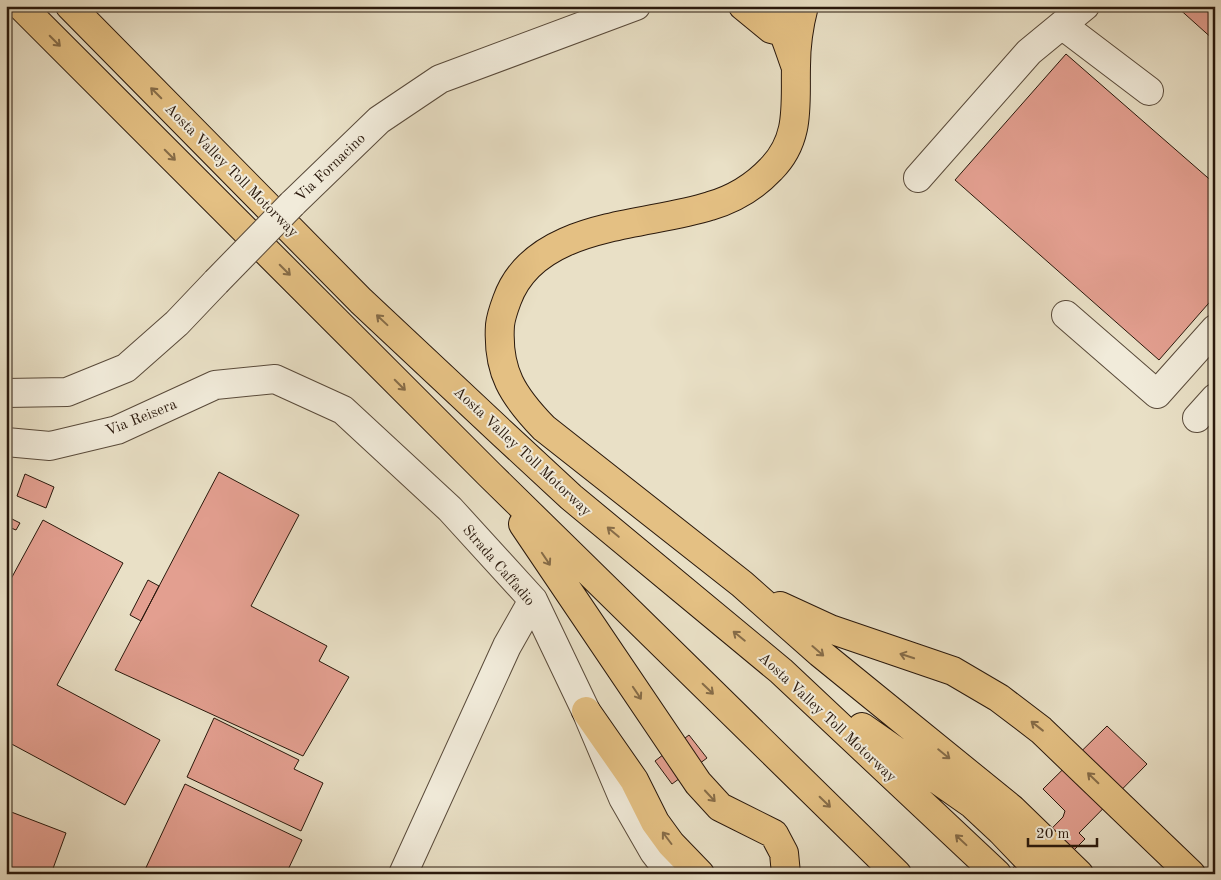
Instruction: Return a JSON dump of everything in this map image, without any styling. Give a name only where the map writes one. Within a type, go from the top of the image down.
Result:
[{"type":"highway","points":[[21,6],[490,475],[898,874]]},
{"type":"highway","name":"Aosta Valley Toll Motorway","points":[[70,6],[361,300],[503,434],[571,497],[781,671],[997,874]]},
{"type":"highway","points":[[743,6],[771,29],[781,31]]},
{"type":"highway","points":[[768,6],[778,16],[781,31],[796,66]]},
{"type":"highway","points":[[804,6],[796,66],[798,94],[795,122],[786,148],[773,168],[754,185],[735,197],[711,206],[589,233],[557,246],[541,255],[522,273],[510,292],[500,318],[499,340],[502,369],[510,387],[523,407],[566,447],[742,584],[820,653],[1012,810],[1079,874]]},
{"type":"highway","points":[[490,475],[698,783],[720,807],[774,834],[784,853],[785,871]]},
{"type":"highway","points":[[742,584],[803,618],[953,671],[999,698],[1041,730],[1191,874]]},
{"type":"highway","points":[[781,671],[972,804],[1042,874]]},
{"type":"highway","points":[[586,711],[634,780],[655,822],[671,844],[700,874]]},
{"type":"street","name":"Via Fornacino","points":[[6,393],[67,392],[126,368],[177,323],[292,204],[379,120],[440,80],[636,6]]},
{"type":"street","points":[[918,178],[1030,52],[1085,6]]},
{"type":"street","points":[[1062,25],[1149,91]]},
{"type":"street","points":[[1066,315],[1157,394],[1215,329]]},
{"type":"street","name":"Via Reisera","points":[[6,442],[50,446],[117,430],[215,385],[274,379]]},
{"type":"street","name":"Strada Caffadio","points":[[274,379],[342,410],[450,509],[533,600],[586,711],[623,798],[654,852],[671,874]]},
{"type":"street","points":[[1197,418],[1215,398]]},
{"type":"street","points":[[403,874],[507,646],[533,600]]},
{"type":"building","points":[[1176,6],[1215,6],[1215,41]]},
{"type":"building","points":[[1066,54],[1215,184],[1215,296],[1159,360],[955,180]]},
{"type":"building","points":[[219,472],[299,515],[251,606],[327,646],[319,661],[349,677],[303,756],[115,670]]},
{"type":"building","points":[[25,474],[54,487],[46,508],[17,496]]},
{"type":"building","points":[[6,516],[20,523],[16,530],[6,526]]},
{"type":"building","points":[[43,520],[123,563],[57,685],[160,740],[125,805],[6,741],[6,588]]},
{"type":"building","points":[[148,580],[159,586],[141,621],[130,615]]},
{"type":"building","points":[[214,718],[299,760],[294,769],[323,783],[301,831],[187,777]]},
{"type":"building","points":[[1107,726],[1147,764],[1079,833],[1085,839],[1050,874],[1007,874],[1063,817],[1065,811],[1043,789]]},
{"type":"building","points":[[689,735],[707,758],[672,784],[655,761]]},
{"type":"building","points":[[185,784],[302,840],[286,874],[143,874]]},
{"type":"building","points":[[6,810],[66,833],[51,874],[20,874],[6,869]]}]
